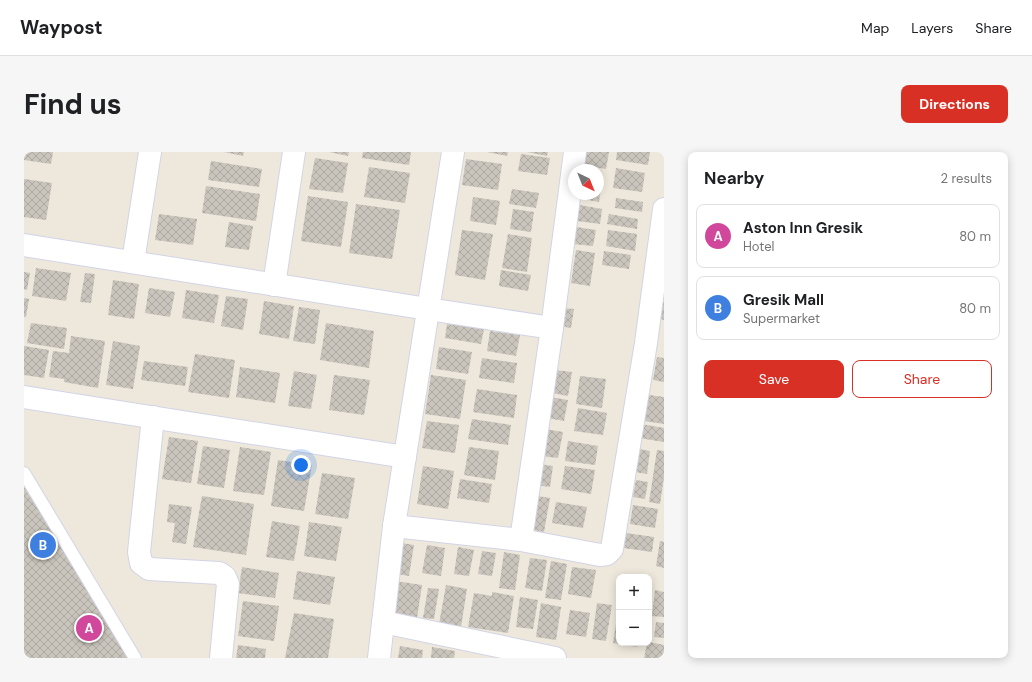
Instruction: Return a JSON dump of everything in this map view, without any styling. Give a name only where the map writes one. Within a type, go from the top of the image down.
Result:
[{"type":"street","points":[[133,262],[150,152]]},
{"type":"street","points":[[274,285],[294,152]]},
{"type":"street","points":[[379,658],[394,526],[453,152]]},
{"type":"street","points":[[521,540],[552,328],[575,152]]},
{"type":"street","points":[[394,526],[521,540],[600,555],[607,554],[612,549],[655,344],[664,209]]},
{"type":"street","points":[[24,245],[552,328]]},
{"type":"street","points":[[24,397],[405,457]]},
{"type":"street","points":[[153,417],[139,552],[141,563],[149,569],[219,573],[225,577],[228,584],[221,658]]},
{"type":"street","points":[[383,622],[555,658]]},
{"type":"lane","points":[[24,473],[135,658]]},
{"type":"building","points":[[24,152],[53,152],[51,164],[24,160]]},
{"type":"building","points":[[224,152],[244,152],[243,156]]},
{"type":"building","points":[[329,152],[349,152],[348,156]]},
{"type":"building","points":[[363,152],[411,152],[409,165],[362,158]]},
{"type":"building","points":[[487,152],[508,152],[507,156]]},
{"type":"building","points":[[527,152],[548,152],[547,156]]},
{"type":"building","points":[[583,152],[609,152],[606,169],[604,169],[604,164],[581,164]]},
{"type":"building","points":[[617,152],[650,152],[648,165],[616,160]]},
{"type":"building","points":[[521,154],[550,158],[547,175],[518,171]]},
{"type":"building","points":[[315,158],[348,163],[343,193],[309,189]]},
{"type":"building","points":[[466,159],[502,164],[498,190],[462,185]]},
{"type":"building","points":[[211,161],[262,169],[259,187],[208,180]]},
{"type":"building","points":[[369,167],[410,173],[405,203],[364,197]]},
{"type":"building","points":[[616,168],[645,173],[642,192],[613,188]]},
{"type":"building","points":[[24,179],[52,183],[46,220],[24,217]]},
{"type":"building","points":[[206,186],[260,194],[256,221],[202,213]]},
{"type":"building","points":[[512,189],[539,193],[536,208],[509,204]]},
{"type":"building","points":[[308,196],[348,202],[341,247],[301,241]]},
{"type":"building","points":[[473,197],[500,201],[496,225],[470,221]]},
{"type":"building","points":[[616,198],[643,202],[642,212],[615,208]]},
{"type":"building","points":[[588,200],[599,200],[599,202]]},
{"type":"building","points":[[356,204],[400,210],[392,259],[349,253]]},
{"type":"building","points":[[580,205],[602,209],[600,224],[577,221]]},
{"type":"building","points":[[513,209],[534,212],[531,232],[510,229]]},
{"type":"building","points":[[159,214],[197,219],[193,245],[155,240]]},
{"type":"building","points":[[609,214],[638,219],[637,229],[607,224]]},
{"type":"building","points":[[229,222],[253,226],[249,250],[225,247]]},
{"type":"building","points":[[576,227],[596,230],[593,246],[573,244]]},
{"type":"building","points":[[462,230],[493,234],[485,280],[455,275]]},
{"type":"building","points":[[608,230],[637,234],[635,251],[606,246]]},
{"type":"building","points":[[508,234],[532,238],[527,272],[502,268]]},
{"type":"building","points":[[576,250],[595,253],[590,286],[571,283]]},
{"type":"building","points":[[604,251],[631,255],[629,269],[602,265]]},
{"type":"building","points":[[36,268],[71,273],[66,301],[32,296]]},
{"type":"building","points":[[501,270],[531,275],[528,291],[499,286]]},
{"type":"building","points":[[24,272],[30,273],[27,290],[24,289]]},
{"type":"building","points":[[85,273],[95,274],[91,303],[80,302]]},
{"type":"building","points":[[113,280],[139,284],[134,319],[108,315]]},
{"type":"building","points":[[149,288],[175,292],[170,317],[145,313]]},
{"type":"building","points":[[186,290],[219,295],[214,323],[182,318]]},
{"type":"building","points":[[226,296],[248,299],[243,330],[221,326]]},
{"type":"building","points":[[24,298],[29,299],[26,317],[24,317]]},
{"type":"building","points":[[264,301],[294,306],[289,339],[259,334]]},
{"type":"building","points":[[662,301],[664,302],[664,320],[660,319]]},
{"type":"building","points":[[299,307],[320,310],[315,344],[293,341]]},
{"type":"building","points":[[563,308],[574,309],[571,328],[560,326]]},
{"type":"building","points":[[31,323],[67,328],[64,349],[27,343]]},
{"type":"building","points":[[326,323],[374,331],[369,368],[320,360]]},
{"type":"building","points":[[447,324],[484,329],[481,344],[445,338]]},
{"type":"building","points":[[490,331],[520,335],[516,356],[487,351]]},
{"type":"building","points":[[71,336],[105,341],[98,388],[64,382],[64,379],[49,377],[53,351],[69,353]]},
{"type":"building","points":[[113,341],[140,346],[133,389],[106,385]]},
{"type":"building","points":[[24,346],[49,350],[44,378],[24,375]]},
{"type":"building","points":[[439,347],[472,352],[468,374],[436,369]]},
{"type":"building","points":[[195,354],[235,360],[229,398],[188,392]]},
{"type":"building","points":[[657,357],[664,358],[664,382],[653,380]]},
{"type":"building","points":[[482,358],[517,363],[514,383],[479,378]]},
{"type":"building","points":[[144,361],[188,367],[185,386],[141,380]]},
{"type":"building","points":[[240,367],[280,373],[275,403],[236,397]]},
{"type":"building","points":[[555,370],[572,372],[568,396],[552,393]]},
{"type":"building","points":[[294,371],[317,375],[311,409],[288,406]]},
{"type":"building","points":[[334,375],[370,380],[364,415],[329,410]]},
{"type":"building","points":[[431,375],[466,380],[460,419],[425,414]]},
{"type":"building","points":[[580,376],[606,379],[602,408],[576,404]]},
{"type":"building","points":[[477,389],[517,395],[514,418],[473,412]]},
{"type":"building","points":[[649,395],[664,397],[664,424],[644,421]]},
{"type":"building","points":[[550,397],[568,400],[564,421],[547,418]]},
{"type":"building","points":[[578,408],[607,413],[603,435],[574,431]]},
{"type":"building","points":[[472,419],[511,425],[508,445],[468,439]]},
{"type":"building","points":[[427,421],[459,425],[455,453],[422,448]]},
{"type":"building","points":[[641,424],[664,428],[664,442],[639,438]]},
{"type":"building","points":[[545,429],[563,432],[558,458],[540,456]]},
{"type":"building","points":[[169,437],[198,441],[191,483],[162,479]]},
{"type":"building","points":[[568,441],[598,446],[595,465],[565,461]]},
{"type":"building","points":[[203,446],[230,450],[224,488],[197,484]]},
{"type":"building","points":[[240,447],[271,452],[264,495],[233,491]]},
{"type":"building","points":[[469,447],[499,451],[495,480],[464,475]]},
{"type":"building","points":[[639,449],[650,451],[647,474],[635,472]]},
{"type":"building","points":[[657,450],[664,451],[664,477],[660,504],[649,502]]},
{"type":"building","points":[[278,460],[312,465],[304,511],[271,506]]},
{"type":"building","points":[[538,464],[553,466],[550,487],[535,485]]},
{"type":"building","points":[[423,466],[454,471],[448,509],[417,504]]},
{"type":"building","points":[[565,466],[595,470],[591,494],[561,489]]},
{"type":"building","points":[[322,473],[355,478],[348,519],[315,514]]},
{"type":"building","points":[[460,479],[492,484],[489,503],[457,498]]},
{"type":"building","points":[[636,480],[648,482],[645,499],[633,497]]},
{"type":"building","points":[[24,487],[98,603],[138,658],[24,658]]},
{"type":"building","points":[[532,495],[550,498],[544,532],[527,529]]},
{"type":"building","points":[[202,496],[254,504],[246,555],[193,547]]},
{"type":"building","points":[[556,502],[587,507],[583,528],[552,523]]},
{"type":"building","points":[[169,504],[192,507],[186,544],[172,542],[175,523],[167,522]]},
{"type":"building","points":[[633,505],[658,509],[655,528],[630,524]]},
{"type":"building","points":[[272,521],[300,526],[294,561],[266,557]]},
{"type":"building","points":[[309,522],[342,527],[336,561],[304,556]]},
{"type":"building","points":[[626,533],[654,537],[652,552],[624,548]]},
{"type":"building","points":[[660,541],[664,542],[664,568],[656,566]]},
{"type":"building","points":[[401,543],[414,545],[409,576],[396,574]]},
{"type":"building","points":[[427,545],[445,548],[441,576],[422,573]]},
{"type":"building","points":[[458,547],[474,550],[469,576],[454,574]]},
{"type":"building","points":[[482,551],[496,553],[492,576],[478,574]]},
{"type":"building","points":[[504,552],[520,555],[515,590],[499,588]]},
{"type":"building","points":[[530,558],[547,560],[542,591],[525,588]]},
{"type":"building","points":[[551,561],[567,564],[561,600],[545,598]]},
{"type":"building","points":[[242,567],[279,573],[275,598],[238,593]]},
{"type":"building","points":[[572,567],[596,570],[591,598],[568,594]]},
{"type":"building","points":[[297,571],[335,577],[330,605],[293,599]]},
{"type":"building","points":[[395,581],[422,585],[417,618],[390,614]]},
{"type":"building","points":[[446,585],[467,589],[461,627],[439,624]]},
{"type":"building","points":[[428,588],[439,589],[434,619],[423,618]]},
{"type":"building","points":[[655,590],[664,592],[664,617],[652,616]]},
{"type":"building","points":[[492,592],[514,596],[508,633],[468,627],[474,593],[492,596]]},
{"type":"building","points":[[520,597],[538,600],[533,629],[516,627]]},
{"type":"building","points":[[243,601],[279,606],[274,641],[238,636]]},
{"type":"building","points":[[541,603],[561,607],[556,640],[536,637]]},
{"type":"building","points":[[597,603],[612,605],[606,641],[592,639]]},
{"type":"building","points":[[570,610],[590,613],[586,637],[566,634]]},
{"type":"building","points":[[294,613],[334,619],[328,658],[285,658]]},
{"type":"building","points":[[656,622],[664,623],[664,638],[654,637]]},
{"type":"building","points":[[616,624],[616,644],[613,643]]},
{"type":"building","points":[[652,643],[664,645],[664,658],[644,658],[646,646],[652,646]]},
{"type":"building","points":[[238,645],[266,649],[265,658],[236,658]]},
{"type":"building","points":[[400,646],[423,650],[422,658],[398,658]]},
{"type":"building","points":[[432,647],[455,651],[454,658],[431,658]]},
{"type":"place","name":"Gresik Mall","points":[[43,545]]},
{"type":"place","name":"Aston Inn Gresik","points":[[89,628]]}]
